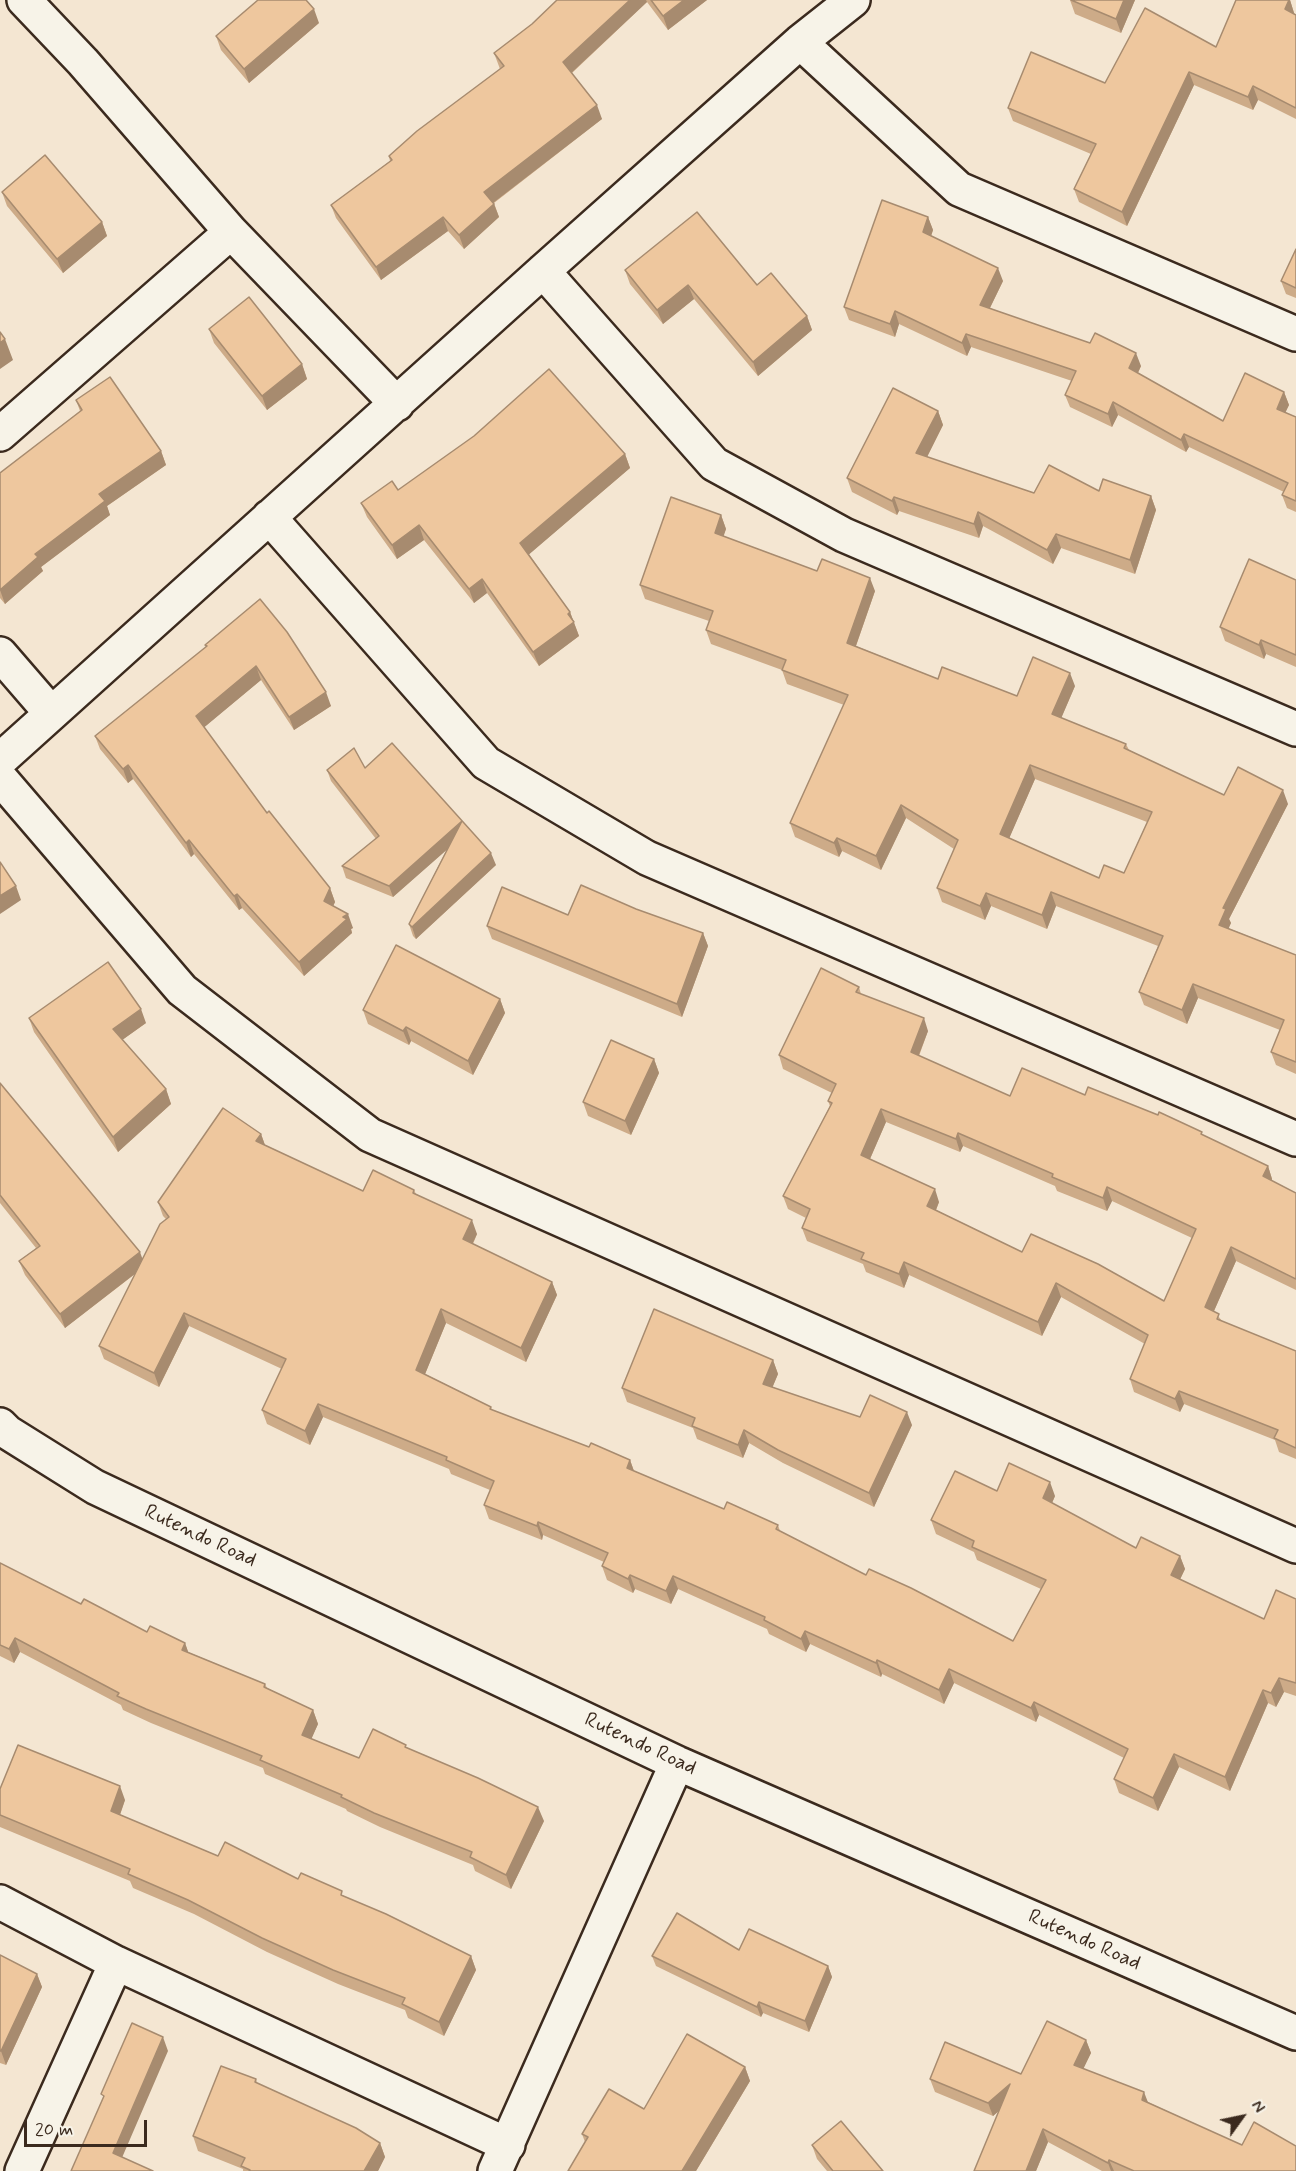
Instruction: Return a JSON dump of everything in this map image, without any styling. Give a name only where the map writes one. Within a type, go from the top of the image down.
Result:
[{"type":"street","points":[[24,0],[83,62],[231,232],[397,404]]},
{"type":"street","points":[[0,760],[800,42],[853,0]]},
{"type":"street","points":[[800,42],[958,189],[1296,334]]},
{"type":"street","points":[[0,434],[231,232]]},
{"type":"street","points":[[543,271],[714,464],[844,535],[1296,729]]},
{"type":"street","points":[[269,517],[486,763],[646,858],[1296,1139]]},
{"type":"street","points":[[0,654],[51,713]]},
{"type":"street","points":[[0,778],[182,990],[370,1134],[1296,1546]]},
{"type":"street","name":"Rutendo Road","points":[[0,1425],[6,1432],[95,1487],[677,1763],[1294,2028]]},
{"type":"street","points":[[0,1902],[502,2158],[677,1763]]},
{"type":"street","points":[[22,2171],[116,1963]]},
{"type":"building","points":[[258,0],[306,0],[314,9],[244,69],[216,36]]},
{"type":"building","points":[[557,0],[630,0],[563,62],[597,105],[484,192],[494,204],[459,235],[443,217],[376,267],[331,205],[392,160],[389,156],[417,131],[504,66],[494,53],[532,24]]},
{"type":"building","points":[[651,0],[684,0],[663,16]]},
{"type":"building","points":[[1071,0],[1124,0],[1116,19]]},
{"type":"building","points":[[1236,0],[1289,0],[1285,9],[1296,15],[1296,108],[1253,86],[1248,97],[1189,72],[1122,212],[1074,189],[1096,144],[1008,108],[1031,52],[1105,83],[1145,8],[1216,47]]},
{"type":"building","points":[[45,155],[102,222],[57,259],[2,192]]},
{"type":"building","points":[[882,200],[928,217],[923,232],[998,268],[980,305],[1090,343],[1095,333],[1136,353],[1129,368],[1223,421],[1245,373],[1284,392],[1277,409],[1296,417],[1296,501],[1282,495],[1288,483],[1184,434],[1181,440],[1113,402],[1108,414],[1065,395],[1076,371],[966,334],[962,343],[895,311],[890,324],[844,307]]},
{"type":"building","points":[[697,212],[757,285],[771,273],[807,316],[753,362],[688,285],[657,310],[625,270]]},
{"type":"building","points":[[1296,249],[1296,288],[1281,281]]},
{"type":"building","points":[[249,297],[302,364],[262,396],[209,329]]},
{"type":"building","points":[[0,332],[5,339],[0,343]]},
{"type":"building","points":[[549,369],[625,454],[520,543],[570,612],[568,614],[574,622],[533,652],[482,579],[469,589],[419,525],[392,545],[361,503],[392,481],[398,490],[474,436]]},
{"type":"building","points":[[110,377],[161,451],[99,494],[105,501],[35,554],[38,557],[0,590],[0,473],[82,410],[76,400]]},
{"type":"building","points":[[893,388],[938,411],[916,453],[1034,493],[1049,465],[1099,491],[1103,479],[1151,496],[1130,560],[1056,534],[1047,550],[978,512],[974,524],[894,497],[892,501],[847,478]]},
{"type":"building","points":[[671,497],[721,515],[715,533],[817,571],[822,559],[870,578],[847,643],[938,679],[942,667],[1017,696],[1033,657],[1070,673],[1052,714],[1126,744],[1124,748],[1224,795],[1238,767],[1283,790],[1223,908],[1226,909],[1219,925],[1296,955],[1296,1062],[1271,1052],[1284,1020],[1193,984],[1182,1010],[1139,992],[1163,936],[1051,892],[1042,915],[986,893],[980,906],[937,888],[958,840],[901,805],[876,856],[837,838],[834,843],[790,823],[848,695],[782,670],[786,660],[706,630],[713,611],[640,585]],"holes":[[[1030,765],[1152,812],[1124,873],[1104,865],[1099,878],[1000,834]]]},
{"type":"building","points":[[1249,559],[1296,580],[1296,655],[1261,640],[1259,645],[1220,627]]},
{"type":"building","points":[[260,599],[287,632],[326,692],[289,717],[256,666],[196,716],[267,813],[269,811],[330,888],[324,901],[348,914],[343,917],[347,919],[299,962],[237,894],[234,896],[189,840],[186,843],[128,765],[123,769],[95,736],[207,646],[205,645]]},
{"type":"building","points":[[392,743],[491,853],[412,927],[409,924],[462,821],[389,886],[342,866],[379,836],[327,770],[354,748],[365,768]]},
{"type":"building","points":[[0,862],[16,886],[0,896]]},
{"type":"building","points":[[581,885],[636,909],[703,933],[677,1004],[487,926],[502,887],[568,915]]},
{"type":"building","points":[[396,945],[500,999],[468,1061],[406,1027],[403,1031],[363,1010]]},
{"type":"building","points":[[108,962],[141,1009],[113,1029],[166,1089],[113,1137],[29,1018]]},
{"type":"building","points":[[821,968],[859,987],[856,992],[924,1018],[911,1052],[1010,1096],[1022,1068],[1085,1095],[1088,1087],[1158,1115],[1159,1112],[1268,1166],[1263,1176],[1296,1193],[1296,1279],[1231,1247],[1205,1307],[1219,1314],[1217,1319],[1296,1351],[1296,1448],[1274,1438],[1278,1430],[1179,1391],[1175,1399],[1130,1379],[1148,1335],[1056,1283],[1038,1322],[904,1262],[899,1274],[861,1259],[864,1253],[802,1228],[810,1209],[783,1196],[832,1103],[828,1101],[836,1084],[779,1055]],"holes":[[[881,1109],[956,1139],[958,1133],[1103,1198],[1107,1187],[1196,1229],[1164,1301],[1098,1264],[1031,1234],[1022,1252],[927,1206],[935,1189],[861,1155]]]},
{"type":"building","points":[[611,1040],[654,1059],[625,1121],[583,1102]]},
{"type":"building","points":[[0,1083],[140,1252],[60,1314],[19,1261],[40,1246],[0,1195]]},
{"type":"building","points":[[223,1108],[261,1134],[256,1141],[363,1191],[373,1170],[414,1190],[413,1193],[472,1220],[463,1239],[552,1282],[521,1348],[441,1309],[416,1370],[491,1407],[490,1409],[589,1447],[591,1443],[630,1460],[627,1468],[724,1509],[727,1502],[778,1525],[776,1529],[866,1575],[869,1569],[1013,1641],[1046,1580],[972,1547],[974,1541],[931,1520],[955,1471],[997,1491],[1009,1463],[1050,1482],[1043,1498],[1136,1548],[1141,1537],[1180,1556],[1171,1575],[1264,1619],[1276,1590],[1296,1599],[1296,1683],[1279,1678],[1271,1693],[1263,1690],[1225,1777],[1174,1754],[1153,1798],[1114,1779],[1128,1749],[1034,1702],[1031,1708],[949,1669],[939,1690],[877,1660],[876,1663],[805,1631],[801,1639],[764,1620],[765,1617],[673,1576],[666,1591],[630,1575],[628,1579],[602,1566],[608,1553],[538,1522],[537,1526],[484,1505],[494,1481],[446,1460],[447,1457],[318,1404],[305,1431],[262,1410],[286,1359],[184,1313],[154,1373],[99,1346],[160,1224],[169,1217],[158,1202]]},
{"type":"building","points":[[654,1309],[773,1360],[763,1384],[860,1417],[870,1395],[907,1412],[869,1493],[778,1450],[744,1430],[738,1445],[692,1426],[695,1418],[622,1388]]},
{"type":"building","points":[[0,1563],[81,1604],[84,1599],[147,1632],[150,1626],[185,1643],[182,1650],[265,1684],[264,1687],[313,1710],[302,1735],[359,1758],[373,1729],[406,1745],[405,1747],[538,1807],[506,1875],[470,1857],[472,1852],[374,1813],[341,1797],[342,1795],[260,1760],[262,1756],[117,1696],[119,1693],[15,1638],[9,1649],[0,1645]]},
{"type":"building","points":[[18,1745],[120,1786],[111,1811],[218,1856],[225,1842],[298,1879],[301,1873],[342,1891],[341,1895],[386,1914],[471,1956],[439,2022],[402,2004],[405,1998],[333,1970],[262,1938],[188,1900],[128,1874],[130,1869],[0,1815],[0,1789]]},
{"type":"building","points":[[677,1913],[739,1950],[749,1929],[828,1966],[805,2021],[759,2002],[757,2007],[652,1956]]},
{"type":"building","points":[[0,1955],[37,1974],[1,2051],[0,2051]]},
{"type":"building","points":[[1047,2021],[1086,2040],[1074,2065],[1144,2092],[1142,2100],[1242,2145],[1254,2122],[1296,2146],[1296,2171],[1134,2171],[1109,2160],[1108,2163],[1043,2129],[1026,2171],[974,2171],[1010,2084],[988,2103],[930,2079],[945,2042],[1021,2074]]},
{"type":"building","points":[[132,2023],[163,2037],[113,2153],[153,2171],[71,2171],[104,2096],[101,2094]]},
{"type":"building","points":[[687,2034],[745,2067],[682,2171],[568,2171],[588,2137],[582,2134],[609,2089],[644,2109]]},
{"type":"building","points":[[221,2066],[256,2079],[255,2082],[356,2128],[380,2143],[364,2171],[249,2171],[241,2166],[245,2158],[193,2136]]},
{"type":"building","points":[[841,2121],[883,2171],[833,2171],[812,2145]]}]
